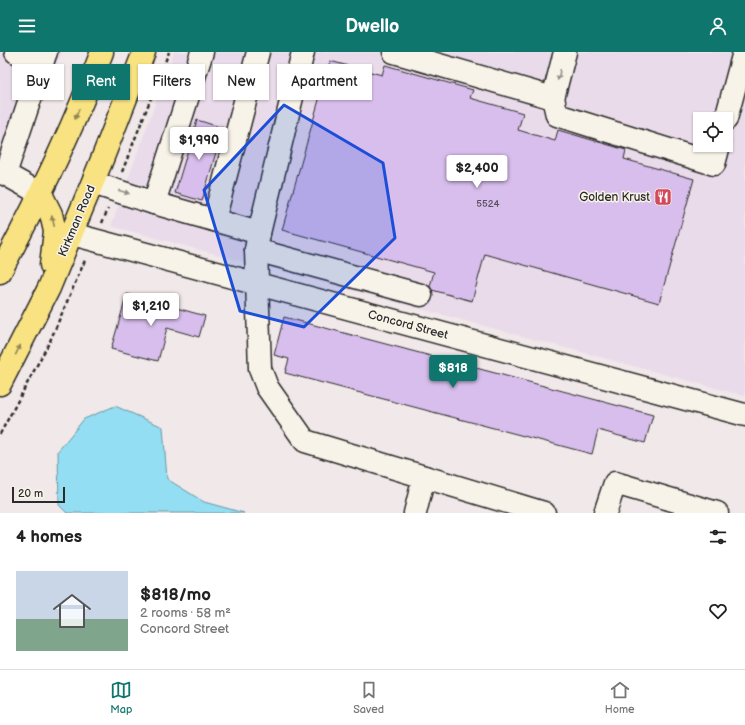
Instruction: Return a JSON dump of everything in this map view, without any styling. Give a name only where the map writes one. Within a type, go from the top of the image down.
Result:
[{"type":"main road","points":[[0,272],[40,194],[66,138],[102,52]]},
{"type":"main road","name":"Kirkman Road","points":[[0,384],[49,288],[93,183],[144,52]]},
{"type":"main road","points":[[40,194],[51,214],[55,231],[49,288]]},
{"type":"street","points":[[16,52],[45,56],[3,173],[40,194]]},
{"type":"street","points":[[154,202],[202,52]]},
{"type":"street","points":[[214,220],[258,52]]},
{"type":"street","points":[[303,52],[258,242],[257,284],[260,369],[267,387],[305,441],[544,513]]},
{"type":"street","points":[[394,52],[449,59],[554,98]]},
{"type":"street","points":[[565,52],[554,98],[557,116],[714,164],[717,152]]},
{"type":"street","points":[[728,112],[744,52]]},
{"type":"street","points":[[93,183],[214,220],[258,242],[372,281],[421,295]]},
{"type":"street","name":"Concord Street","points":[[72,234],[745,415]]},
{"type":"street","points":[[363,313],[372,281]]},
{"type":"street","points":[[415,513],[424,477]]},
{"type":"street","points":[[605,513],[615,483],[718,513]]},
{"type":"highlighted area","points":[[284,105],[383,163],[395,238],[304,327],[240,311],[204,190]]},
{"type":"shaded area","points":[[0,52],[62,52],[56,64],[12,64],[12,100],[39,100],[0,179]]},
{"type":"shaded area","points":[[174,52],[745,52],[745,396],[111,226],[157,100],[205,100],[205,64],[170,64]]},
{"type":"water","points":[[115,406],[163,427],[167,479],[204,502],[244,513],[67,513],[59,505],[58,451],[84,419]]},
{"type":"building","points":[[330,61],[341,64],[329,64]]},
{"type":"building","points":[[385,65],[473,90],[470,98],[523,113],[518,130],[555,141],[558,130],[626,150],[624,159],[694,179],[659,303],[485,254],[472,301],[432,290],[430,286],[434,272],[282,230],[319,100],[372,100],[372,72],[382,75]]},
{"type":"building","points":[[197,120],[223,128],[202,201],[175,193]]},
{"type":"building","points":[[127,294],[205,316],[199,337],[167,328],[158,361],[111,349]]},
{"type":"building","points":[[284,317],[653,415],[645,443],[598,430],[592,454],[285,373],[289,359],[274,355]]},
{"type":"place","name":"Golden Krust","points":[[663,197]]}]
